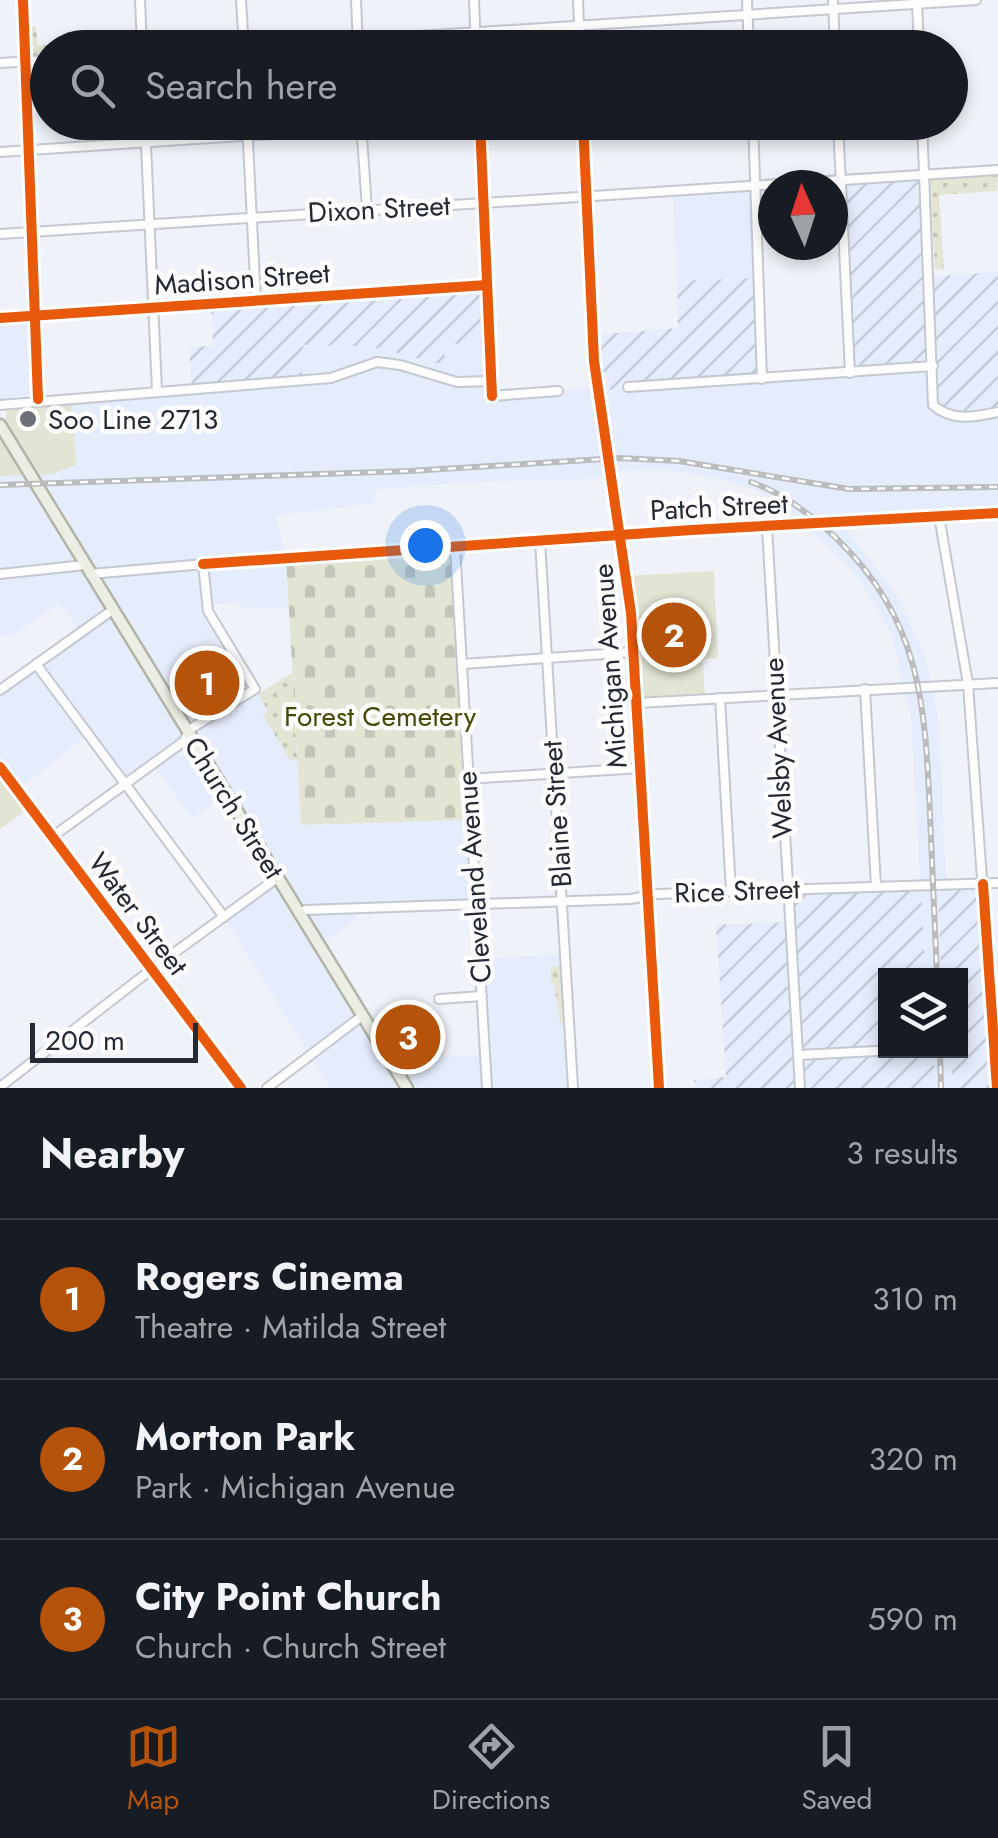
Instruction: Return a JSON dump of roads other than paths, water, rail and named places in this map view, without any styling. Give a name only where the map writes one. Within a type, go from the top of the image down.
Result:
[{"type":"main road","name":"Church Street","points":[[0,425],[406,1088]]},
{"type":"street","points":[[22,0],[38,400]]},
{"type":"street","points":[[140,0],[141,30]]},
{"type":"street","points":[[241,0],[243,30]]},
{"type":"street","points":[[356,0],[357,30]]},
{"type":"street","points":[[474,0],[476,30]]},
{"type":"street","points":[[578,0],[580,27]]},
{"type":"street","points":[[747,0],[748,30]]},
{"type":"street","points":[[518,30],[748,16],[834,5],[976,0]]},
{"type":"street","points":[[917,2],[918,30]]},
{"type":"street","points":[[834,5],[835,30]]},
{"type":"street","points":[[0,63],[30,62]]},
{"type":"street","points":[[0,152],[170,140]]},
{"type":"street","points":[[247,140],[256,301]]},
{"type":"street","points":[[362,140],[367,209]]},
{"type":"street","points":[[481,140],[492,396],[558,391]]},
{"type":"street","name":"Michigan Avenue","points":[[584,140],[594,361],[621,535],[634,652],[659,1088]]},
{"type":"street","points":[[754,140],[762,379]]},
{"type":"street","points":[[839,140],[840,170]]},
{"type":"street","points":[[923,140],[933,405],[946,415],[971,417],[998,412]]},
{"type":"street","points":[[145,142],[157,391]]},
{"type":"street","name":"Dixon Street","points":[[848,179],[998,170]]},
{"type":"street","name":"Dixon Street","points":[[0,234],[756,185]]},
{"type":"street","points":[[844,260],[850,373]]},
{"type":"street","name":"Madison Street","points":[[0,318],[487,285]]},
{"type":"street","points":[[0,404],[331,378],[377,362],[457,382],[491,380]]},
{"type":"street","points":[[628,387],[933,366]]},
{"type":"street","name":"Patch Street","points":[[0,574],[998,513]]},
{"type":"street","points":[[938,516],[968,684],[997,1088]]},
{"type":"street","name":"Welsby Avenue","points":[[767,527],[800,1088]]},
{"type":"street","name":"Blaine Street","points":[[540,541],[573,1088]]},
{"type":"street","name":"Cleveland Avenue","points":[[455,547],[487,1088]]},
{"type":"street","points":[[52,837],[182,742],[192,728],[255,689],[210,615],[203,564]]},
{"type":"street","points":[[0,690],[112,611]]},
{"type":"street","points":[[462,664],[634,652]]},
{"type":"street","points":[[36,664],[224,917]]},
{"type":"street","points":[[637,703],[998,683]]},
{"type":"street","points":[[865,689],[876,886]]},
{"type":"street","points":[[720,698],[731,891]]},
{"type":"street","name":"Water Street","points":[[0,766],[241,1088]]},
{"type":"street","points":[[468,779],[640,768]]},
{"type":"street","points":[[0,1088],[276,878]]},
{"type":"street","name":"Rice Street","points":[[298,914],[305,910],[731,891],[998,883]]},
{"type":"street","points":[[439,999],[482,996]]},
{"type":"street","points":[[267,1088],[362,1016]]},
{"type":"street","points":[[798,1055],[878,1051]]},
{"type":"railway","points":[[0,485],[410,471],[619,458],[679,461],[849,489],[998,487]]},
{"type":"railway","points":[[751,482],[796,505],[834,536],[863,567],[901,631],[913,665],[925,736],[937,968]]},
{"type":"railway","points":[[940,1058],[941,1088]]},
{"type":"place","name":"Soo Line 2713","points":[[28,419]]},
{"type":"place","name":"Morton Park","points":[[674,635]]},
{"type":"place","name":"Rogers Cinema","points":[[207,683]]},
{"type":"place","name":"City Point Church","points":[[408,1037]]},
{"type":"park label","name":"Forest Cemetery","points":[[380,716]]}]
